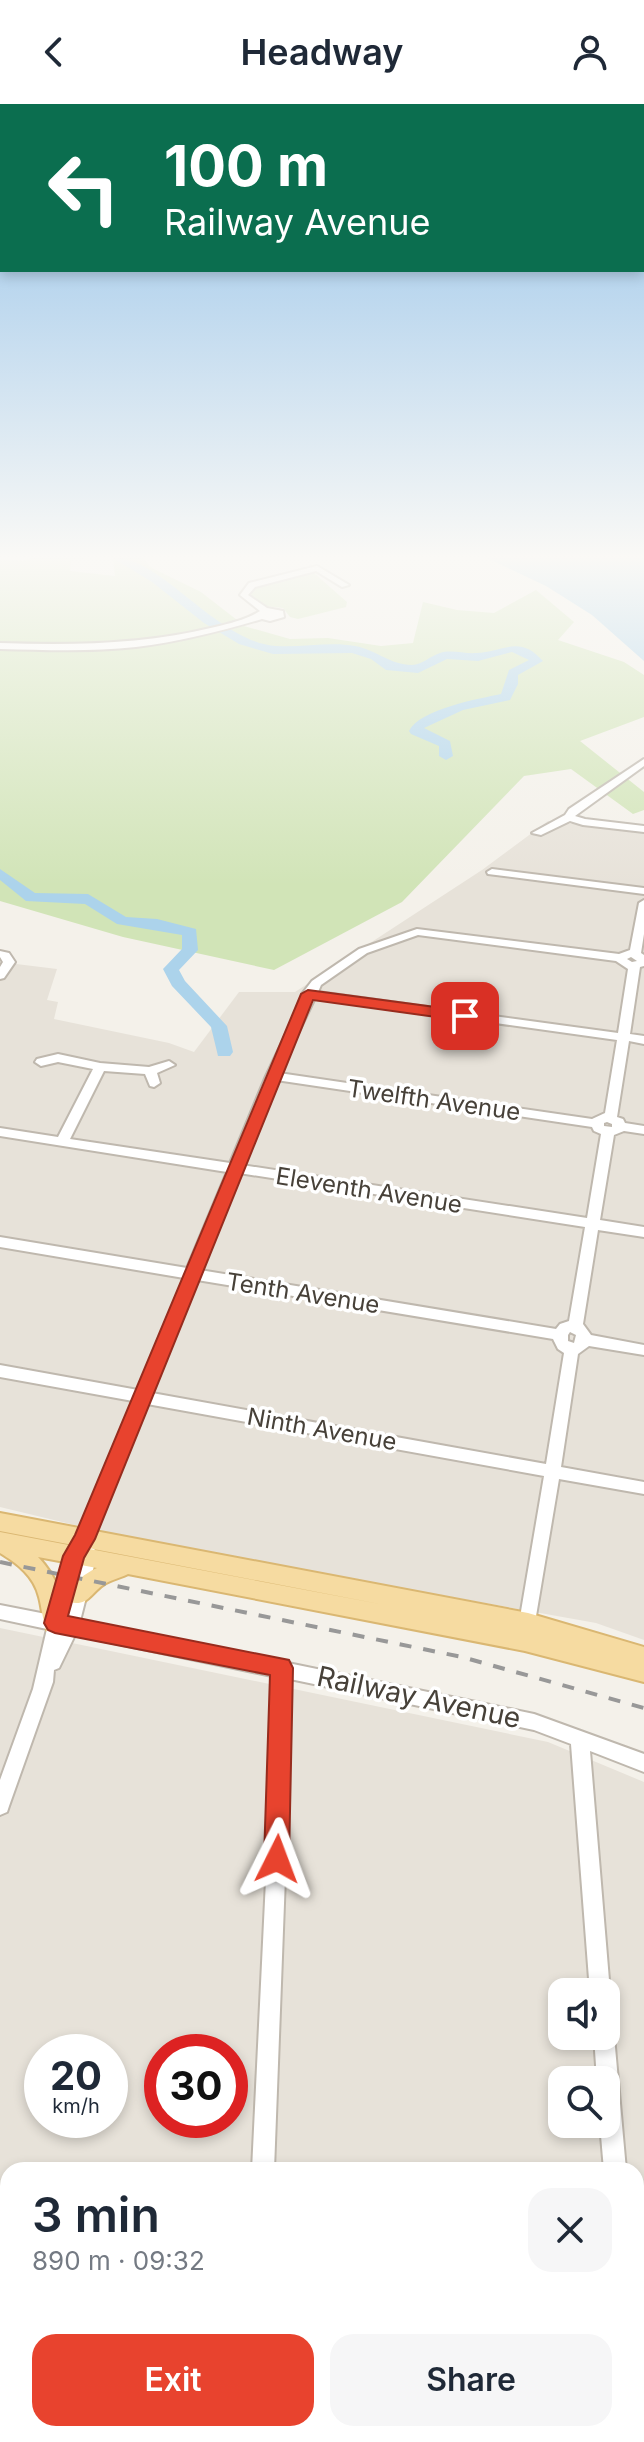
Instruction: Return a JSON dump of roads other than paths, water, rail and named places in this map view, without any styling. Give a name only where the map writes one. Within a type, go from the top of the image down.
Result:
[{"type":"main road","points":[[0,1522],[125,1566],[526,1632],[644,1672]]},
{"type":"main road","points":[[0,1541],[82,1551],[526,1632],[644,1657]]},
{"type":"main road","points":[[0,1541],[33,1565],[46,1581],[63,1624]]},
{"type":"main road","points":[[78,1595],[96,1578],[125,1566]]},
{"type":"street","points":[[537,833],[569,817],[572,811],[644,762]]},
{"type":"street","points":[[569,817],[583,822],[644,829]]},
{"type":"street","points":[[492,872],[644,891]]},
{"type":"street","points":[[526,1632],[552,1471],[578,1339],[623,1038],[639,961],[644,903]]},
{"type":"street","points":[[0,1806],[63,1624],[82,1551],[272,1076],[308,994],[316,983],[340,964],[383,941],[417,932],[621,958],[624,964],[639,961]]},
{"type":"street","points":[[0,976],[9,962],[2,955]]},
{"type":"street","points":[[308,994],[644,1040]]},
{"type":"street","points":[[41,1062],[55,1053],[100,1067],[152,1077],[169,1065]]},
{"type":"street","points":[[62,1141],[100,1067]]},
{"type":"street","name":"Twelfth Avenue","points":[[272,1076],[644,1130]]},
{"type":"street","name":"Eleventh Avenue","points":[[0,1132],[644,1232]]},
{"type":"street","name":"Tenth Avenue","points":[[0,1242],[558,1335],[561,1344],[578,1339]]},
{"type":"street","points":[[578,1339],[644,1350]]},
{"type":"street","name":"Ninth Avenue","points":[[0,1371],[644,1488]]},
{"type":"street","points":[[63,1624],[78,1595],[82,1551]]},
{"type":"street","name":"Railway Avenue","points":[[0,1612],[534,1722],[644,1763]]},
{"type":"street","points":[[263,2162],[279,1797],[281,1668]]},
{"type":"street","points":[[580,1739],[599,1978]]},
{"type":"street","points":[[605,2050],[614,2162]]},
{"type":"waterway","points":[[391,667],[422,667]]},
{"type":"waterway","points":[[446,756],[445,744],[416,731],[418,726],[459,707],[506,697],[513,673],[525,667]]},
{"type":"waterway","points":[[0,873],[31,898],[88,899],[122,921],[157,924],[190,932],[190,950],[171,969],[178,983],[219,1026],[224,1052]]},
{"type":"railway","points":[[0,1562],[462,1657],[644,1708]]}]
